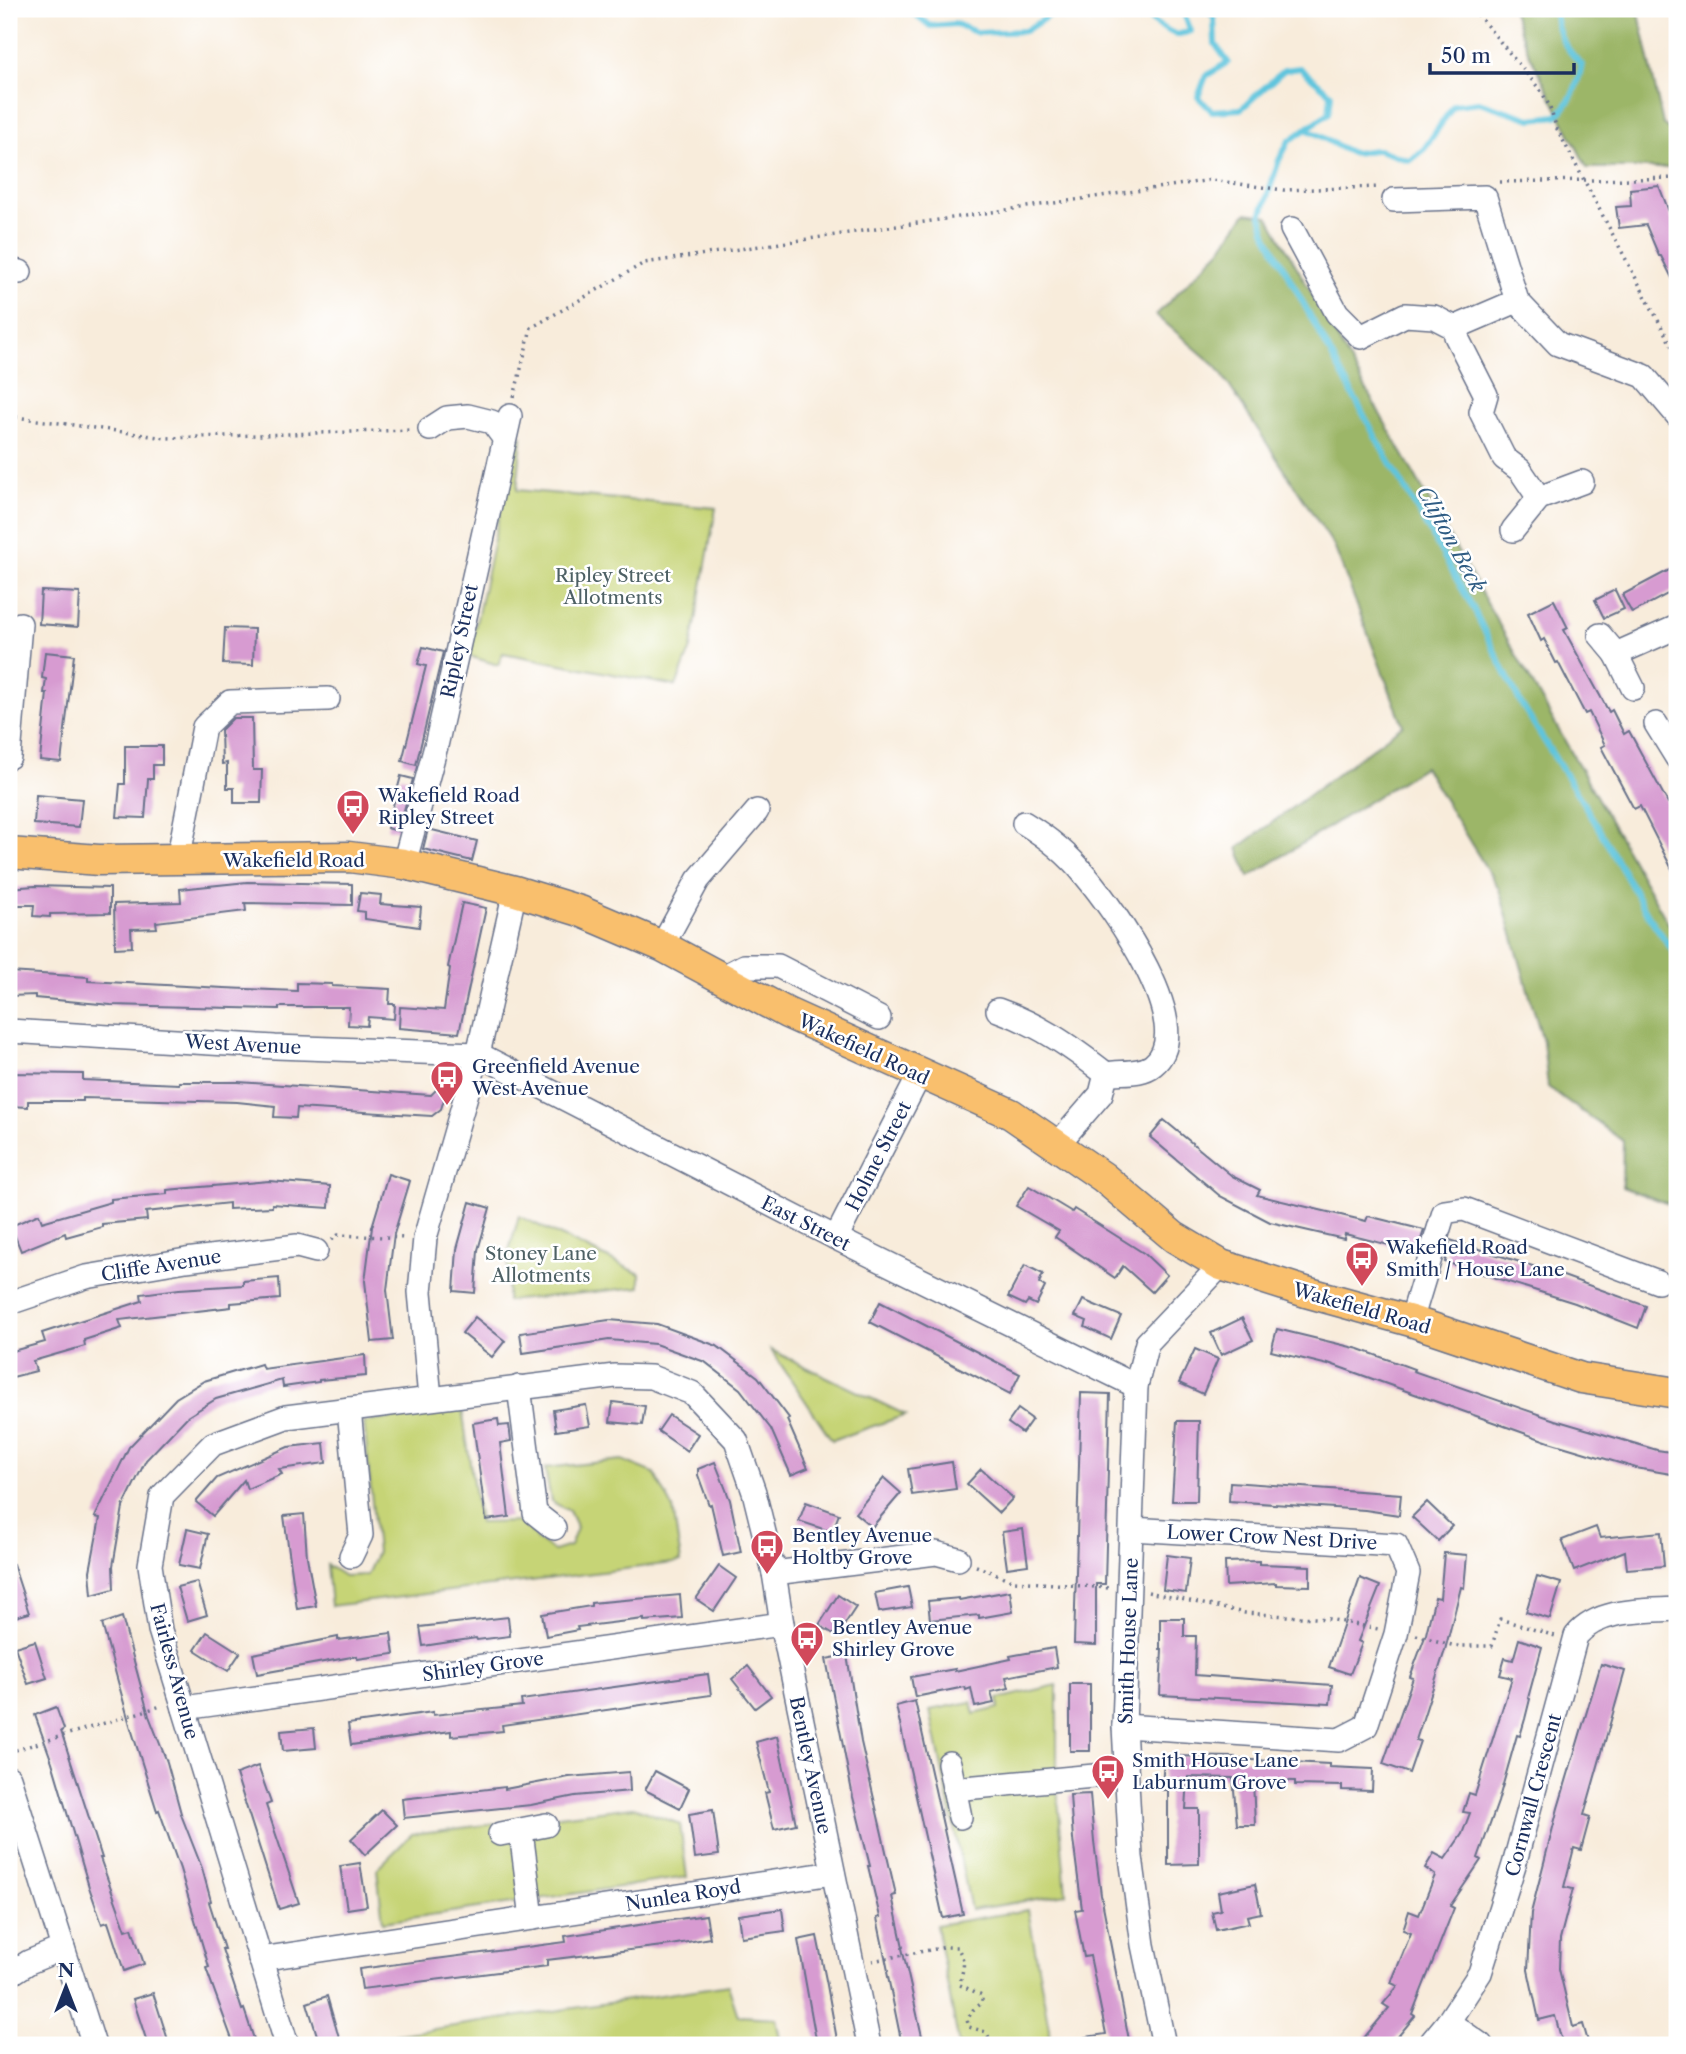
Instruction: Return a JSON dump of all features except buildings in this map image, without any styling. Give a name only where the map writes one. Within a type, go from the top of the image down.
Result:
[{"type":"main road","name":"Wakefield Road","points":[[9,853],[99,860],[349,856],[404,864],[515,891],[580,911],[662,946],[787,1013],[1011,1114],[1103,1177],[1174,1237],[1221,1265],[1411,1321],[1581,1378],[1677,1392]]},
{"type":"street","points":[[1394,200],[1485,197],[1517,301],[1558,344],[1644,376],[1677,415]]},
{"type":"street","points":[[1292,229],[1337,313],[1362,337],[1405,316],[1434,317],[1459,330]]},
{"type":"street","points":[[1517,301],[1461,325],[1456,336],[1486,395],[1481,412],[1504,458],[1520,470],[1539,498]]},
{"type":"street","points":[[430,429],[447,418],[468,416],[507,427]]},
{"type":"street","name":"Ripley Street","points":[[404,864],[436,746],[507,427]]},
{"type":"street","points":[[1513,530],[1539,498],[1581,482]]},
{"type":"street","points":[[9,757],[20,624]]},
{"type":"street","points":[[1616,654],[1677,627]]},
{"type":"street","points":[[1600,635],[1616,654],[1633,688]]},
{"type":"street","points":[[178,860],[204,727],[230,702],[328,699]]},
{"type":"street","points":[[1656,724],[1677,758]]},
{"type":"street","points":[[662,946],[698,880],[757,811]]},
{"type":"street","points":[[998,1010],[1030,1022],[1068,1044],[1106,1073],[1141,1071],[1158,1061],[1163,1054],[1165,1015],[1139,953],[1086,875],[1056,845],[1024,823]]},
{"type":"street","points":[[430,1398],[420,1292],[425,1238],[478,1054],[515,891]]},
{"type":"street","points":[[723,977],[744,966],[778,966],[879,1018]]},
{"type":"street","name":"West Avenue","points":[[9,1031],[275,1047],[478,1054]]},
{"type":"street","name":"East Street","points":[[478,1054],[836,1238],[1136,1386]]},
{"type":"street","points":[[1057,1145],[1101,1094],[1106,1073]]},
{"type":"street","name":"Holme Street","points":[[836,1238],[920,1074]]},
{"type":"street","points":[[1411,1321],[1444,1212],[1464,1209],[1658,1282]]},
{"type":"street","name":"Cliffe Avenue","points":[[9,1303],[86,1277],[174,1262],[297,1246],[316,1251]]},
{"type":"street","name":"Smith House Lane","points":[[1164,2045],[1143,1945],[1131,1857],[1124,1726],[1136,1386],[1147,1343],[1221,1265]]},
{"type":"street","name":"Bentley Avenue","points":[[430,1398],[615,1377],[651,1377],[692,1393],[736,1440],[754,1492],[774,1573],[782,1624],[869,2045]]},
{"type":"street","points":[[519,1387],[535,1513],[554,1528]]},
{"type":"street","name":"Fairless Avenue","points":[[287,2045],[160,1630],[150,1565],[162,1496],[213,1444],[286,1417],[430,1398]]},
{"type":"street","points":[[349,1409],[361,1535],[351,1556]]},
{"type":"street","name":"Lower Crow Nest Drive","points":[[1124,1726],[1339,1740],[1366,1726],[1396,1634],[1409,1573],[1396,1545],[1132,1529]]},
{"type":"street","points":[[774,1573],[936,1553],[958,1559]]},
{"type":"street","points":[[1575,1642],[1576,1636],[1585,1625],[1609,1616],[1677,1609]]},
{"type":"street","name":"Shirley Grove","points":[[184,1708],[782,1624]]},
{"type":"street","name":"Cornwall Crescent","points":[[1429,2045],[1448,2022],[1480,1973],[1575,1642]]},
{"type":"street","points":[[949,1763],[960,1817]]},
{"type":"street","points":[[954,1789],[1126,1773]]},
{"type":"street","points":[[9,1778],[94,2045]]},
{"type":"street","points":[[532,1918],[511,1833],[546,1825]]},
{"type":"street","name":"Nunlea Royd","points":[[260,1959],[834,1873]]},
{"type":"street","points":[[9,1975],[29,1962],[63,1948]]},
{"type":"street","points":[[1448,2022],[1481,2045]]},
{"type":"path","points":[[1473,9],[1541,91],[1558,129],[1677,356]]},
{"type":"path","points":[[507,427],[531,328],[644,263],[1211,180],[1283,190]]},
{"type":"path","points":[[9,416],[166,438],[430,429]]},
{"type":"path","points":[[316,1251],[338,1235],[425,1238]]},
{"type":"path","points":[[958,1559],[1014,1581],[1129,1589],[1245,1613],[1329,1619],[1396,1634],[1409,1633],[1455,1646],[1492,1646],[1500,1619],[1575,1642]]},
{"type":"path","points":[[9,1752],[166,1704],[184,1708]]},
{"type":"path","points":[[853,1965],[957,1947],[964,1958],[960,1985],[982,1995],[982,2003],[973,2010],[967,2020],[969,2026],[986,2032],[990,2039],[989,2045]]},
{"type":"green space","points":[[1512,9],[1638,9],[1663,124],[1677,137],[1677,168],[1587,168],[1527,49]]},
{"type":"green space","points":[[1246,213],[1268,216],[1677,939],[1677,1207],[1622,1187],[1623,1141],[1548,1087],[1543,1042],[1499,889],[1424,767],[1249,877],[1238,848],[1403,725],[1334,546],[1217,367],[1156,315],[1220,250]]},
{"type":"green space","name":"Ripley Street Allotments","points":[[522,437],[517,490],[716,508],[691,648],[676,686],[503,653],[498,665],[469,656],[515,442]]},
{"type":"green space","name":"Stoney Lane Allotments","points":[[519,1216],[640,1274],[640,1287],[507,1301],[509,1251]]},
{"type":"green space","points":[[771,1350],[906,1415],[832,1440]]},
{"type":"green space","points":[[462,1409],[479,1523],[524,1522],[537,1540],[554,1551],[570,1546],[577,1528],[569,1511],[551,1501],[545,1468],[622,1460],[654,1473],[673,1508],[681,1562],[331,1606],[327,1565],[344,1576],[367,1575],[377,1552],[364,1422]]},
{"type":"green space","points":[[1057,1685],[1057,1787],[1066,1894],[971,1910],[930,1710],[971,1702],[974,1714],[999,1708],[998,1699]]},
{"type":"green space","points":[[633,1807],[680,1824],[687,1877],[383,1922],[377,1869],[412,1834]]},
{"type":"green space","points":[[1028,1910],[1052,2045],[959,2045],[936,1925]]},
{"type":"green space","points":[[728,1985],[738,2016],[776,2018],[781,2045],[383,2045],[381,2037]]},
{"type":"waterway","points":[[894,9],[915,14],[930,26],[956,24],[978,33],[1025,31],[1059,9]]},
{"type":"waterway","points":[[1143,9],[1162,28],[1177,35],[1191,31],[1182,9]]},
{"type":"waterway","name":"Clifton Beck","points":[[1206,9],[1214,17],[1215,44],[1228,62],[1206,76],[1198,97],[1212,111],[1241,109],[1284,70],[1300,68],[1331,94],[1329,113],[1289,141],[1279,160],[1261,216],[1267,236],[1379,443],[1472,606],[1520,702],[1595,822],[1648,915],[1677,957]]},
{"type":"waterway","points":[[1305,129],[1350,152],[1378,150],[1410,160],[1424,149],[1454,105],[1479,102],[1531,119],[1557,116],[1573,93],[1582,65],[1562,40],[1555,9]]},
{"type":"place","name":"Wakefield Road Ripley Street","points":[[353,836]]},
{"type":"place","name":"Greenfield Avenue West Avenue","points":[[447,1107]]},
{"type":"place","name":"Wakefield Road Smith / House Lane","points":[[1362,1288]]},
{"type":"place","name":"Bentley Avenue Holtby Grove","points":[[767,1576]]},
{"type":"place","name":"Bentley Avenue Shirley Grove","points":[[807,1668]]},
{"type":"place","name":"Smith House Lane Laburnum Grove","points":[[1108,1801]]}]
